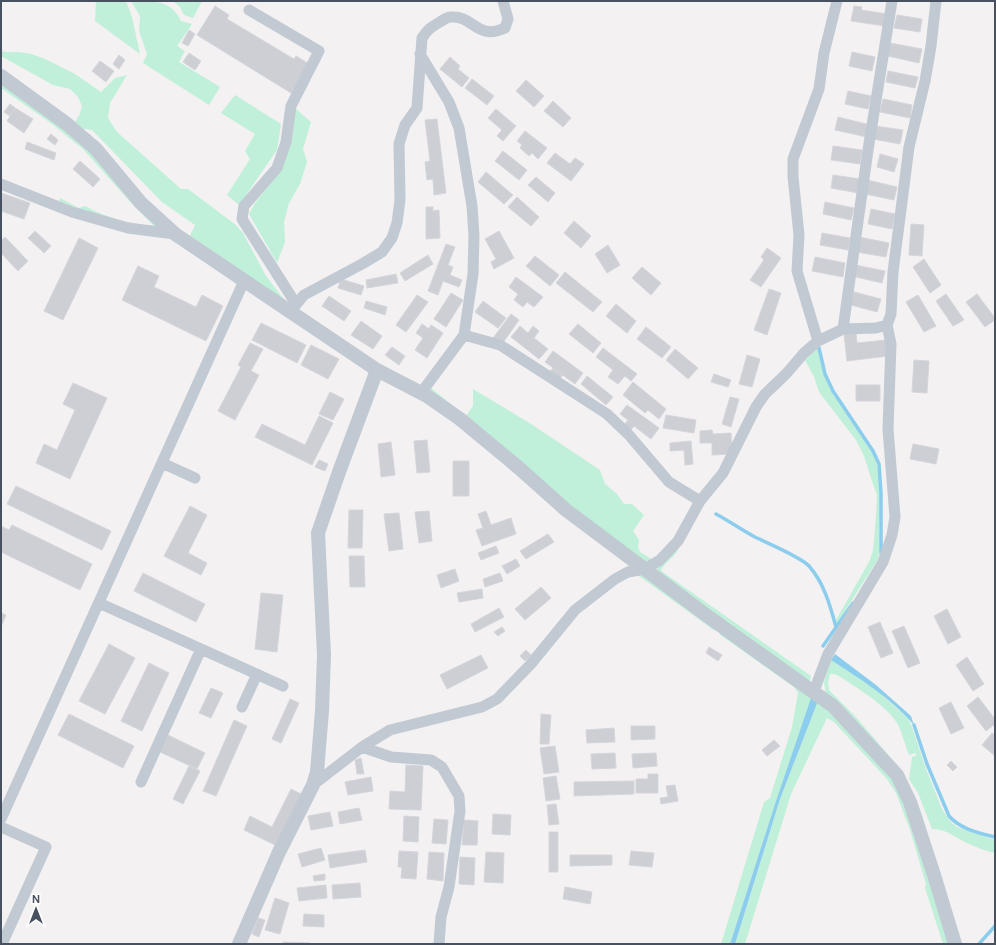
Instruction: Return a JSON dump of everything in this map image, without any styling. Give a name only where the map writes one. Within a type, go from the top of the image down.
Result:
[{"type":"street","points":[[293,308],[304,295],[382,252],[392,238],[397,223],[400,200],[399,144],[405,125],[417,108],[422,38],[428,29],[450,17],[460,18],[485,32],[496,32],[505,28],[508,19],[503,1]]},
{"type":"street","points":[[818,341],[797,271],[799,235],[793,177],[794,159],[819,89],[824,53],[837,1]]},
{"type":"street","points":[[843,329],[868,150],[892,1]]},
{"type":"street","points":[[814,692],[828,654],[883,562],[896,517],[888,429],[891,344],[887,325],[891,314],[893,272],[909,147],[925,80],[931,46],[936,1]]},
{"type":"street","points":[[249,10],[319,50],[290,106],[286,142],[278,168],[244,206],[242,218],[293,308]]},
{"type":"street","points":[[420,54],[449,102],[459,128],[472,206],[474,236],[473,274],[464,335],[421,393]]},
{"type":"street","points":[[1,76],[67,124],[96,149],[141,203],[175,234],[244,281],[293,308],[377,370],[421,393],[460,419],[519,468],[566,510],[706,615],[833,706],[897,775],[910,802],[955,944]]},
{"type":"street","points":[[1,184],[72,212],[128,228],[175,234]]},
{"type":"street","points":[[1,819],[244,281]]},
{"type":"street","points":[[313,785],[362,747],[390,730],[482,707],[497,699],[530,665],[575,610],[614,579],[628,572],[645,569],[660,560],[678,541],[700,501],[723,473],[756,407],[765,394],[786,374],[804,353],[818,341],[843,329],[876,328],[887,325]]},
{"type":"street","points":[[464,335],[500,345],[607,414],[629,435],[669,482],[700,501]]},
{"type":"street","points":[[239,944],[279,852],[313,785],[317,772],[322,711],[324,654],[318,533],[377,370]]},
{"type":"street","points":[[162,463],[195,478]]},
{"type":"street","points":[[98,603],[283,686]]},
{"type":"street","points":[[141,782],[201,649]]},
{"type":"street","points":[[242,707],[257,674]]},
{"type":"street","points":[[362,747],[390,757],[430,760],[442,767],[459,796],[460,812],[449,887],[440,916],[439,944]]},
{"type":"street","points":[[1,826],[46,847],[2,944]]},
{"type":"green space","points":[[96,1],[126,1],[132,17],[140,54],[95,21]]},
{"type":"green space","points":[[131,1],[148,1],[167,5],[177,14],[181,21],[192,24],[177,46],[185,51],[179,62],[220,87],[209,105],[143,63],[147,54],[139,31],[140,16]]},
{"type":"green space","points":[[173,1],[202,1],[193,18],[184,15],[180,7]]},
{"type":"green space","points":[[1,50],[5,52],[31,54],[43,58],[75,74],[101,92],[115,78],[127,75],[110,103],[108,118],[117,132],[181,189],[188,189],[236,225],[243,233],[266,276],[286,302],[189,238],[195,225],[162,202],[92,130],[79,128],[74,124],[80,114],[82,106],[78,97],[70,89],[53,85],[1,56]]},
{"type":"green space","points":[[1,83],[78,139],[157,224],[156,229],[103,218],[59,201],[60,198],[79,208],[85,206],[118,220],[154,226],[132,204],[83,149],[52,124],[1,88]]},
{"type":"green space","points":[[235,95],[281,124],[277,150],[239,205],[227,195],[250,159],[245,151],[255,134],[221,113]]},
{"type":"green space","points":[[295,108],[311,122],[303,149],[307,162],[300,184],[289,203],[284,222],[285,242],[277,263],[249,214],[255,203],[280,171]]},
{"type":"green space","points":[[818,348],[824,373],[830,389],[875,457],[880,484],[878,559],[836,625],[835,622],[870,560],[873,550],[877,495],[864,456],[856,440],[819,392],[814,377],[805,360]]},
{"type":"green space","points":[[431,388],[466,416],[473,406],[473,389],[531,424],[600,470],[605,484],[617,494],[624,504],[632,504],[644,515],[633,531],[639,540],[638,547],[640,552],[653,560],[644,565],[431,391]]},
{"type":"green space","points":[[679,548],[661,570],[811,676],[810,681],[659,576],[657,569],[659,566]]},
{"type":"green space","points":[[641,572],[714,625],[715,631],[635,573]]},
{"type":"green space","points":[[723,630],[815,697],[892,777],[899,790],[950,944],[943,944],[925,888],[926,884],[910,830],[896,793],[887,779],[834,722],[827,718],[791,794],[745,944],[735,944],[780,799],[818,701],[811,699],[776,801],[730,944],[721,944],[764,802],[770,798],[792,727],[798,693],[795,688],[719,634]]},
{"type":"green space","points":[[831,660],[875,689],[908,718],[926,769],[942,809],[947,817],[957,827],[995,840],[995,853],[974,846],[941,830],[932,829],[918,793],[909,779],[912,757],[917,755],[915,753],[909,755],[897,723],[879,703],[871,697],[839,676],[830,674],[828,683],[829,690],[855,716],[904,773],[904,779],[919,806],[934,857],[915,805],[826,695],[824,682]]},
{"type":"water","points":[[835,654],[876,685],[911,716],[914,725],[885,698],[831,660]]},
{"type":"water","points":[[811,698],[818,701],[780,799],[735,944],[730,944],[776,801]]},
{"type":"building","points":[[215,6],[229,15],[227,19],[294,59],[296,56],[309,64],[291,93],[197,35]]},
{"type":"building","points":[[854,6],[862,7],[861,10],[887,14],[885,26],[851,21]]},
{"type":"building","points":[[897,15],[922,19],[920,32],[894,28]]},
{"type":"building","points":[[189,30],[195,34],[188,46],[182,43]]},
{"type":"building","points":[[890,43],[922,49],[919,63],[888,56]]},
{"type":"building","points":[[852,52],[875,57],[872,71],[849,66]]},
{"type":"building","points":[[189,53],[201,61],[195,70],[183,62]]},
{"type":"building","points":[[119,55],[125,60],[119,69],[113,64]]},
{"type":"building","points":[[450,57],[460,66],[458,69],[469,78],[462,87],[440,69]]},
{"type":"building","points":[[100,61],[114,71],[106,82],[92,71]]},
{"type":"building","points":[[888,71],[918,77],[915,88],[886,82]]},
{"type":"building","points":[[472,79],[494,96],[487,105],[465,88]]},
{"type":"building","points":[[526,80],[544,96],[534,107],[516,91]]},
{"type":"building","points":[[848,91],[871,96],[868,109],[845,104]]},
{"type":"building","points":[[883,99],[912,105],[910,118],[880,112]]},
{"type":"building","points":[[553,101],[571,118],[563,127],[544,111]]},
{"type":"building","points":[[10,104],[15,108],[10,116],[4,112]]},
{"type":"building","points":[[15,108],[33,119],[24,133],[7,121]]},
{"type":"building","points":[[496,109],[516,126],[503,141],[497,136],[502,130],[488,118]]},
{"type":"building","points":[[838,117],[870,125],[867,137],[835,130]]},
{"type":"building","points":[[437,119],[446,193],[434,195],[433,179],[427,180],[425,162],[430,161],[425,120]]},
{"type":"building","points":[[875,126],[903,130],[900,144],[873,139]]},
{"type":"building","points":[[525,131],[547,148],[538,159],[532,153],[529,156],[520,148],[522,145],[517,141]]},
{"type":"building","points":[[51,134],[58,140],[55,145],[47,139]]},
{"type":"building","points":[[27,142],[56,153],[54,160],[25,149]]},
{"type":"building","points":[[833,146],[862,150],[860,164],[831,160]]},
{"type":"building","points":[[503,151],[527,170],[519,180],[495,161]]},
{"type":"building","points":[[555,153],[570,164],[575,158],[584,164],[571,181],[547,163]]},
{"type":"building","points":[[880,154],[898,159],[894,172],[877,167]]},
{"type":"building","points":[[80,161],[100,179],[93,187],[73,169]]},
{"type":"building","points":[[486,172],[513,195],[504,204],[478,182]]},
{"type":"building","points":[[833,175],[860,179],[858,193],[831,188]]},
{"type":"building","points":[[536,177],[555,193],[548,202],[528,185]]},
{"type":"building","points":[[867,180],[897,187],[894,200],[865,194]]},
{"type":"building","points":[[1,193],[30,203],[24,219],[1,211]]},
{"type":"building","points":[[517,197],[539,217],[531,226],[508,207]]},
{"type":"building","points":[[825,202],[854,208],[851,220],[823,214]]},
{"type":"building","points":[[426,207],[433,207],[433,211],[439,210],[440,238],[426,239]]},
{"type":"building","points":[[871,209],[895,214],[892,229],[868,224]]},
{"type":"building","points":[[574,221],[591,236],[581,248],[564,233]]},
{"type":"building","points":[[911,224],[924,225],[922,256],[909,255]]},
{"type":"building","points":[[35,231],[51,246],[44,253],[28,238]]},
{"type":"building","points":[[499,231],[514,258],[494,269],[491,262],[496,259],[485,239]]},
{"type":"building","points":[[822,233],[850,238],[848,250],[820,245]]},
{"type":"building","points":[[5,237],[28,261],[18,271],[1,253],[1,241]]},
{"type":"building","points":[[859,237],[889,243],[886,257],[856,252]]},
{"type":"building","points":[[79,238],[98,248],[63,320],[44,311]]},
{"type":"building","points":[[446,244],[455,247],[448,265],[453,267],[450,275],[462,280],[459,287],[443,281],[438,295],[428,291]]},
{"type":"building","points":[[608,245],[620,265],[607,273],[595,254]]},
{"type":"building","points":[[767,248],[781,258],[761,287],[750,280],[764,260],[761,257]]},
{"type":"building","points":[[428,255],[433,264],[405,281],[400,273]]},
{"type":"building","points":[[535,256],[559,275],[550,286],[526,266]]},
{"type":"building","points":[[815,257],[845,263],[843,277],[812,271]]},
{"type":"building","points":[[924,259],[941,285],[930,293],[913,267]]},
{"type":"building","points":[[855,265],[885,271],[882,283],[852,276]]},
{"type":"building","points":[[138,266],[159,276],[154,287],[196,307],[202,295],[223,306],[206,341],[122,300]]},
{"type":"building","points":[[642,267],[661,283],[651,295],[632,278]]},
{"type":"building","points":[[565,272],[602,302],[593,312],[556,283]]},
{"type":"building","points":[[396,274],[398,283],[367,288],[366,280]]},
{"type":"building","points":[[516,277],[543,297],[534,307],[527,302],[523,307],[514,300],[518,294],[509,287]]},
{"type":"building","points":[[341,279],[364,286],[361,295],[338,288]]},
{"type":"building","points":[[769,289],[781,293],[767,335],[754,330]]},
{"type":"building","points":[[854,292],[881,299],[877,312],[851,305]]},
{"type":"building","points":[[451,293],[463,300],[446,327],[434,319]]},
{"type":"building","points":[[946,294],[964,320],[953,326],[936,301]]},
{"type":"building","points":[[977,294],[995,318],[995,320],[985,327],[966,302]]},
{"type":"building","points":[[417,295],[428,302],[406,332],[396,325]]},
{"type":"building","points":[[918,295],[936,326],[924,332],[906,302]]},
{"type":"building","points":[[329,296],[351,311],[344,321],[322,306]]},
{"type":"building","points":[[366,301],[387,307],[385,315],[364,308]]},
{"type":"building","points":[[483,301],[506,318],[498,328],[475,312]]},
{"type":"building","points":[[616,304],[636,321],[627,333],[606,316]]},
{"type":"building","points":[[511,314],[519,320],[502,344],[493,338]]},
{"type":"building","points":[[361,321],[382,336],[373,349],[351,335]]},
{"type":"building","points":[[261,323],[306,345],[297,363],[252,340]]},
{"type":"building","points":[[422,324],[429,329],[431,325],[443,333],[427,358],[415,350],[423,338],[416,333]]},
{"type":"building","points":[[578,324],[601,343],[593,353],[569,334]]},
{"type":"building","points":[[520,326],[528,333],[533,326],[539,331],[534,338],[548,349],[539,359],[511,337]]},
{"type":"building","points":[[646,327],[671,347],[662,358],[637,339]]},
{"type":"building","points":[[856,333],[857,343],[886,340],[888,356],[847,361],[844,334]]},
{"type":"building","points":[[250,343],[263,349],[251,371],[259,375],[235,420],[218,411],[241,367],[238,365]]},
{"type":"building","points":[[311,345],[339,359],[328,379],[301,365]]},
{"type":"building","points":[[392,347],[405,356],[399,365],[385,355]]},
{"type":"building","points":[[603,348],[637,374],[631,381],[625,376],[618,384],[608,377],[613,370],[596,357]]},
{"type":"building","points":[[675,349],[698,368],[688,379],[666,360]]},
{"type":"building","points":[[553,351],[583,373],[575,384],[545,362]]},
{"type":"building","points":[[747,355],[760,359],[752,387],[739,384]]},
{"type":"building","points":[[914,360],[929,361],[927,393],[912,392]]},
{"type":"building","points":[[553,368],[563,375],[558,381],[548,374]]},
{"type":"building","points":[[714,374],[731,380],[728,387],[711,382]]},
{"type":"building","points":[[587,376],[613,397],[606,405],[581,384]]},
{"type":"building","points":[[633,382],[666,409],[659,419],[648,410],[645,413],[623,395]]},
{"type":"building","points":[[73,383],[107,398],[70,479],[36,463],[44,444],[57,450],[75,410],[63,404]]},
{"type":"building","points":[[856,385],[880,385],[880,401],[856,401]]},
{"type":"building","points":[[330,392],[344,399],[333,420],[319,414]]},
{"type":"building","points":[[730,397],[739,399],[731,427],[722,424]]},
{"type":"building","points":[[627,405],[659,428],[651,439],[634,426],[631,430],[624,425],[628,420],[620,414]]},
{"type":"building","points":[[666,415],[696,420],[694,433],[663,428]]},
{"type":"building","points":[[319,416],[333,423],[312,465],[255,437],[262,424],[305,445]]},
{"type":"building","points":[[712,430],[713,434],[731,433],[732,454],[712,455],[712,443],[700,443],[700,431]]},
{"type":"building","points":[[427,440],[430,472],[417,473],[414,441]]},
{"type":"building","points":[[691,441],[693,464],[685,465],[684,450],[670,451],[670,443]]},
{"type":"building","points":[[391,442],[395,475],[381,477],[378,444]]},
{"type":"building","points":[[913,444],[939,449],[936,464],[910,459]]},
{"type":"building","points":[[319,460],[328,464],[325,471],[315,467]]},
{"type":"building","points":[[453,461],[469,461],[469,496],[453,496]]},
{"type":"building","points":[[16,486],[111,531],[102,550],[7,504]]},
{"type":"building","points":[[190,506],[207,515],[188,553],[207,563],[201,575],[164,556]]},
{"type":"building","points":[[349,510],[363,510],[362,548],[348,548]]},
{"type":"building","points":[[429,511],[432,541],[419,543],[415,512]]},
{"type":"building","points":[[486,511],[491,525],[511,518],[516,534],[482,546],[476,530],[483,528],[478,514]]},
{"type":"building","points":[[399,513],[403,549],[389,551],[384,514]]},
{"type":"building","points":[[12,525],[92,564],[80,590],[1,552],[1,526],[9,530]]},
{"type":"building","points":[[548,534],[554,542],[526,559],[520,551]]},
{"type":"building","points":[[496,546],[499,553],[481,560],[478,553]]},
{"type":"building","points":[[349,556],[364,556],[365,587],[350,587]]},
{"type":"building","points":[[516,559],[520,566],[507,574],[502,566]]},
{"type":"building","points":[[455,569],[459,581],[441,588],[437,575]]},
{"type":"building","points":[[143,573],[205,604],[196,622],[134,591]]},
{"type":"building","points":[[500,573],[503,581],[485,587],[483,579]]},
{"type":"building","points":[[541,587],[551,598],[525,620],[515,609]]},
{"type":"building","points":[[482,589],[483,598],[459,602],[457,593]]},
{"type":"building","points":[[261,593],[283,595],[277,652],[255,649]]},
{"type":"building","points":[[499,608],[504,617],[475,632],[471,624]]},
{"type":"building","points":[[947,609],[961,637],[948,644],[934,616]]},
{"type":"building","points":[[1,613],[6,615],[1,627]]},
{"type":"building","points":[[880,622],[893,653],[881,658],[868,627]]},
{"type":"building","points":[[904,626],[920,663],[908,668],[892,631]]},
{"type":"building","points":[[502,627],[505,631],[498,636],[494,632]]},
{"type":"building","points":[[109,644],[135,658],[105,714],[79,701]]},
{"type":"building","points":[[709,647],[722,655],[718,661],[706,653]]},
{"type":"building","points":[[526,650],[531,655],[525,661],[520,656]]},
{"type":"building","points":[[481,655],[488,668],[447,689],[440,675]]},
{"type":"building","points":[[967,657],[984,684],[973,691],[956,665]]},
{"type":"building","points":[[149,663],[169,673],[142,731],[121,721]]},
{"type":"building","points":[[211,688],[223,693],[211,718],[199,713]]},
{"type":"building","points":[[978,697],[995,719],[995,724],[986,731],[967,706]]},
{"type":"building","points":[[290,699],[299,703],[281,743],[272,739]]},
{"type":"building","points":[[951,702],[964,728],[951,734],[939,708]]},
{"type":"building","points":[[69,714],[134,746],[123,768],[58,735]]},
{"type":"building","points":[[541,714],[551,715],[549,744],[540,744]]},
{"type":"building","points":[[234,720],[247,726],[216,796],[203,791]]},
{"type":"building","points":[[631,726],[655,726],[655,739],[631,740]]},
{"type":"building","points":[[614,728],[615,742],[587,743],[586,730]]},
{"type":"building","points":[[992,733],[995,735],[995,756],[982,745]]},
{"type":"building","points":[[168,735],[205,753],[197,769],[160,752]]},
{"type":"building","points":[[774,740],[780,746],[767,756],[762,750]]},
{"type":"building","points":[[555,746],[559,772],[544,774],[540,748]]},
{"type":"building","points":[[615,753],[616,768],[592,769],[591,754]]},
{"type":"building","points":[[656,753],[657,766],[633,768],[632,754]]},
{"type":"building","points":[[361,758],[364,774],[357,774],[355,760]]},
{"type":"building","points":[[951,761],[957,767],[953,771],[947,765]]},
{"type":"building","points":[[406,765],[423,766],[421,810],[389,809],[390,791],[405,792]]},
{"type":"building","points":[[189,766],[200,771],[183,804],[173,799]]},
{"type":"building","points":[[648,774],[658,774],[658,793],[636,793],[636,779],[648,779]]},
{"type":"building","points":[[556,776],[560,799],[546,801],[543,778]]},
{"type":"building","points":[[371,777],[373,791],[348,795],[345,782]]},
{"type":"building","points":[[634,781],[634,794],[574,796],[574,782]]},
{"type":"building","points":[[675,785],[678,801],[661,804],[660,798],[668,797],[666,786]]},
{"type":"building","points":[[291,789],[301,794],[275,845],[244,830],[250,816],[272,827]]},
{"type":"building","points":[[556,804],[559,824],[549,825],[547,805]]},
{"type":"building","points":[[359,808],[362,820],[340,824],[338,812]]},
{"type":"building","points":[[330,812],[333,826],[311,830],[308,816]]},
{"type":"building","points":[[493,814],[511,815],[510,835],[492,834]]},
{"type":"building","points":[[404,816],[419,817],[418,842],[403,841]]},
{"type":"building","points":[[434,819],[448,820],[446,844],[432,843]]},
{"type":"building","points":[[464,820],[478,821],[477,845],[462,845]]},
{"type":"building","points":[[549,832],[558,832],[558,872],[549,872]]},
{"type":"building","points":[[321,848],[325,860],[302,867],[298,854]]},
{"type":"building","points":[[365,850],[367,862],[330,868],[328,855]]},
{"type":"building","points":[[399,851],[418,852],[416,879],[401,878],[402,867],[398,867]]},
{"type":"building","points":[[631,851],[654,853],[652,867],[629,865]]},
{"type":"building","points":[[429,852],[444,853],[443,881],[427,879]]},
{"type":"building","points":[[486,852],[504,853],[503,883],[484,882]]},
{"type":"building","points":[[570,855],[612,855],[612,865],[570,866]]},
{"type":"building","points":[[460,857],[475,858],[474,885],[459,884]]},
{"type":"building","points":[[325,874],[325,880],[314,881],[313,876]]},
{"type":"building","points":[[360,883],[361,897],[333,899],[332,885]]},
{"type":"building","points":[[326,885],[327,898],[299,901],[297,888]]},
{"type":"building","points":[[565,887],[592,892],[590,904],[563,899]]},
{"type":"building","points":[[275,898],[289,903],[280,934],[265,930]]},
{"type":"building","points":[[304,914],[324,915],[324,927],[303,926]]},
{"type":"building","points":[[258,918],[265,920],[259,937],[252,934]]},
{"type":"building","points":[[283,942],[310,943],[310,944],[283,944]]},
{"type":"waterway","points":[[819,348],[825,374],[833,391],[873,451],[879,464],[881,493],[881,553]]},
{"type":"waterway","points":[[716,514],[755,537],[784,550],[805,562],[823,587],[836,627]]},
{"type":"waterway","points":[[823,646],[853,603]]},
{"type":"waterway","points":[[914,725],[927,764],[949,816],[964,827],[995,837]]},
{"type":"waterway","points":[[979,944],[995,926]]}]
